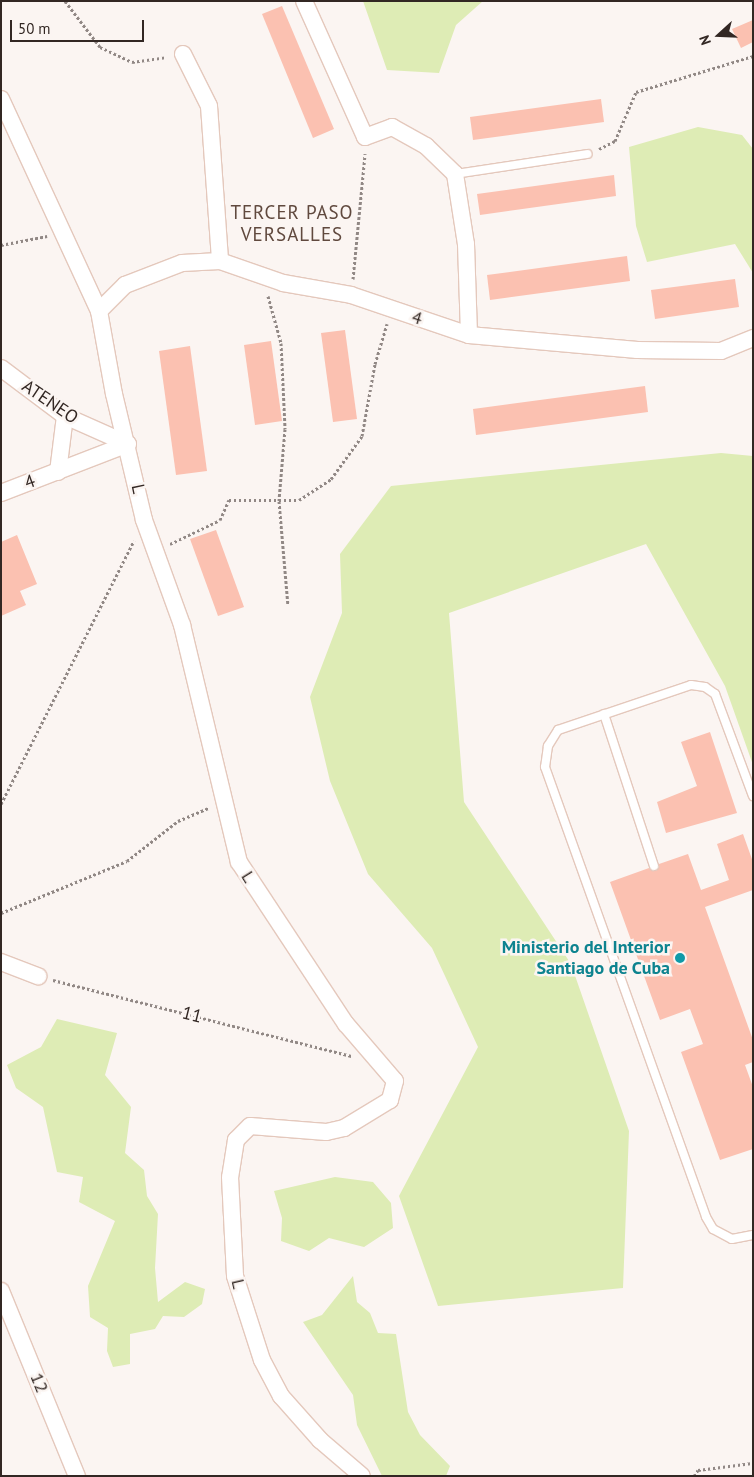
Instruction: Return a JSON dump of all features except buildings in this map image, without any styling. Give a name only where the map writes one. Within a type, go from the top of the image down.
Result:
[{"type":"street","points":[[304,1],[365,137],[392,127],[426,146],[455,174],[466,244],[469,335]]},
{"type":"street","points":[[183,54],[209,106],[220,261]]},
{"type":"street","name":"L","points":[[1,99],[99,311],[114,394],[128,444],[144,520],[182,625],[224,791],[239,862],[346,1024],[395,1081],[390,1100],[344,1128],[326,1132],[250,1126],[236,1140],[230,1177],[236,1276],[262,1360],[281,1396],[320,1440],[362,1476]]},
{"type":"street","name":"4","points":[[99,311],[125,285],[182,263],[220,261],[283,284],[351,295],[469,335],[638,350],[702,351],[721,351],[753,338]]},
{"type":"street","name":"ATENEO","points":[[1,368],[65,416],[128,444]]},
{"type":"street","name":"4","points":[[58,472],[65,416]]},
{"type":"street","name":"4","points":[[1,493],[128,444]]},
{"type":"street","points":[[1,962],[38,976]]},
{"type":"street","name":"12","points":[[1,1291],[77,1476]]},
{"type":"lane","points":[[455,174],[588,154]]},
{"type":"lane","points":[[753,796],[715,694],[705,687],[692,685],[558,730],[548,746],[545,767],[706,1217],[713,1229],[732,1239],[753,1235]]},
{"type":"lane","points":[[604,714],[654,866]]},
{"type":"path","points":[[65,1],[100,47],[132,62],[183,54]]},
{"type":"path","points":[[588,154],[615,141],[636,92],[753,56]]},
{"type":"path","points":[[351,295],[365,137]]},
{"type":"path","points":[[1,245],[63,233]]},
{"type":"path","points":[[263,276],[281,344],[285,429],[279,501],[288,605]]},
{"type":"path","points":[[156,552],[220,520],[229,500],[299,500],[332,479],[362,436],[375,364],[391,310]]},
{"type":"path","points":[[1,804],[144,520]]},
{"type":"path","points":[[1,912],[127,861],[178,821],[218,805],[224,791]]},
{"type":"path","name":"11","points":[[38,976],[356,1057]]},
{"type":"path","points":[[694,1476],[698,1470],[753,1462]]},
{"type":"green space","points":[[363,1],[483,1],[456,25],[439,73],[387,70]]},
{"type":"green space","points":[[698,127],[742,135],[753,149],[753,273],[735,244],[647,262],[636,226],[629,147]]},
{"type":"green space","points":[[721,453],[753,456],[753,765],[725,686],[646,544],[449,613],[464,802],[571,964],[629,1131],[623,1288],[438,1306],[399,1196],[478,1047],[432,948],[368,874],[330,781],[310,697],[342,613],[340,554],[391,486]]},
{"type":"green space","points":[[57,1019],[117,1033],[105,1075],[131,1107],[125,1153],[144,1170],[147,1196],[158,1214],[155,1268],[158,1302],[185,1282],[205,1289],[202,1304],[184,1317],[163,1316],[155,1329],[130,1334],[130,1364],[113,1367],[107,1351],[108,1328],[90,1317],[88,1286],[115,1221],[79,1202],[83,1177],[57,1172],[43,1107],[16,1088],[7,1065],[41,1047]]},
{"type":"green space","points":[[335,1177],[373,1182],[391,1203],[393,1228],[364,1247],[329,1238],[309,1251],[281,1241],[282,1218],[274,1191]]},
{"type":"green space","points":[[353,1276],[357,1302],[370,1313],[378,1333],[396,1334],[408,1412],[420,1435],[450,1466],[446,1476],[382,1476],[357,1425],[353,1395],[303,1322],[322,1315]]},
{"type":"place","name":"Ministerio del Interior Santiago de Cuba","points":[[680,958]]},
{"type":"district","name":"TERCER PASO VERSALLES","points":[[292,224]]}]
